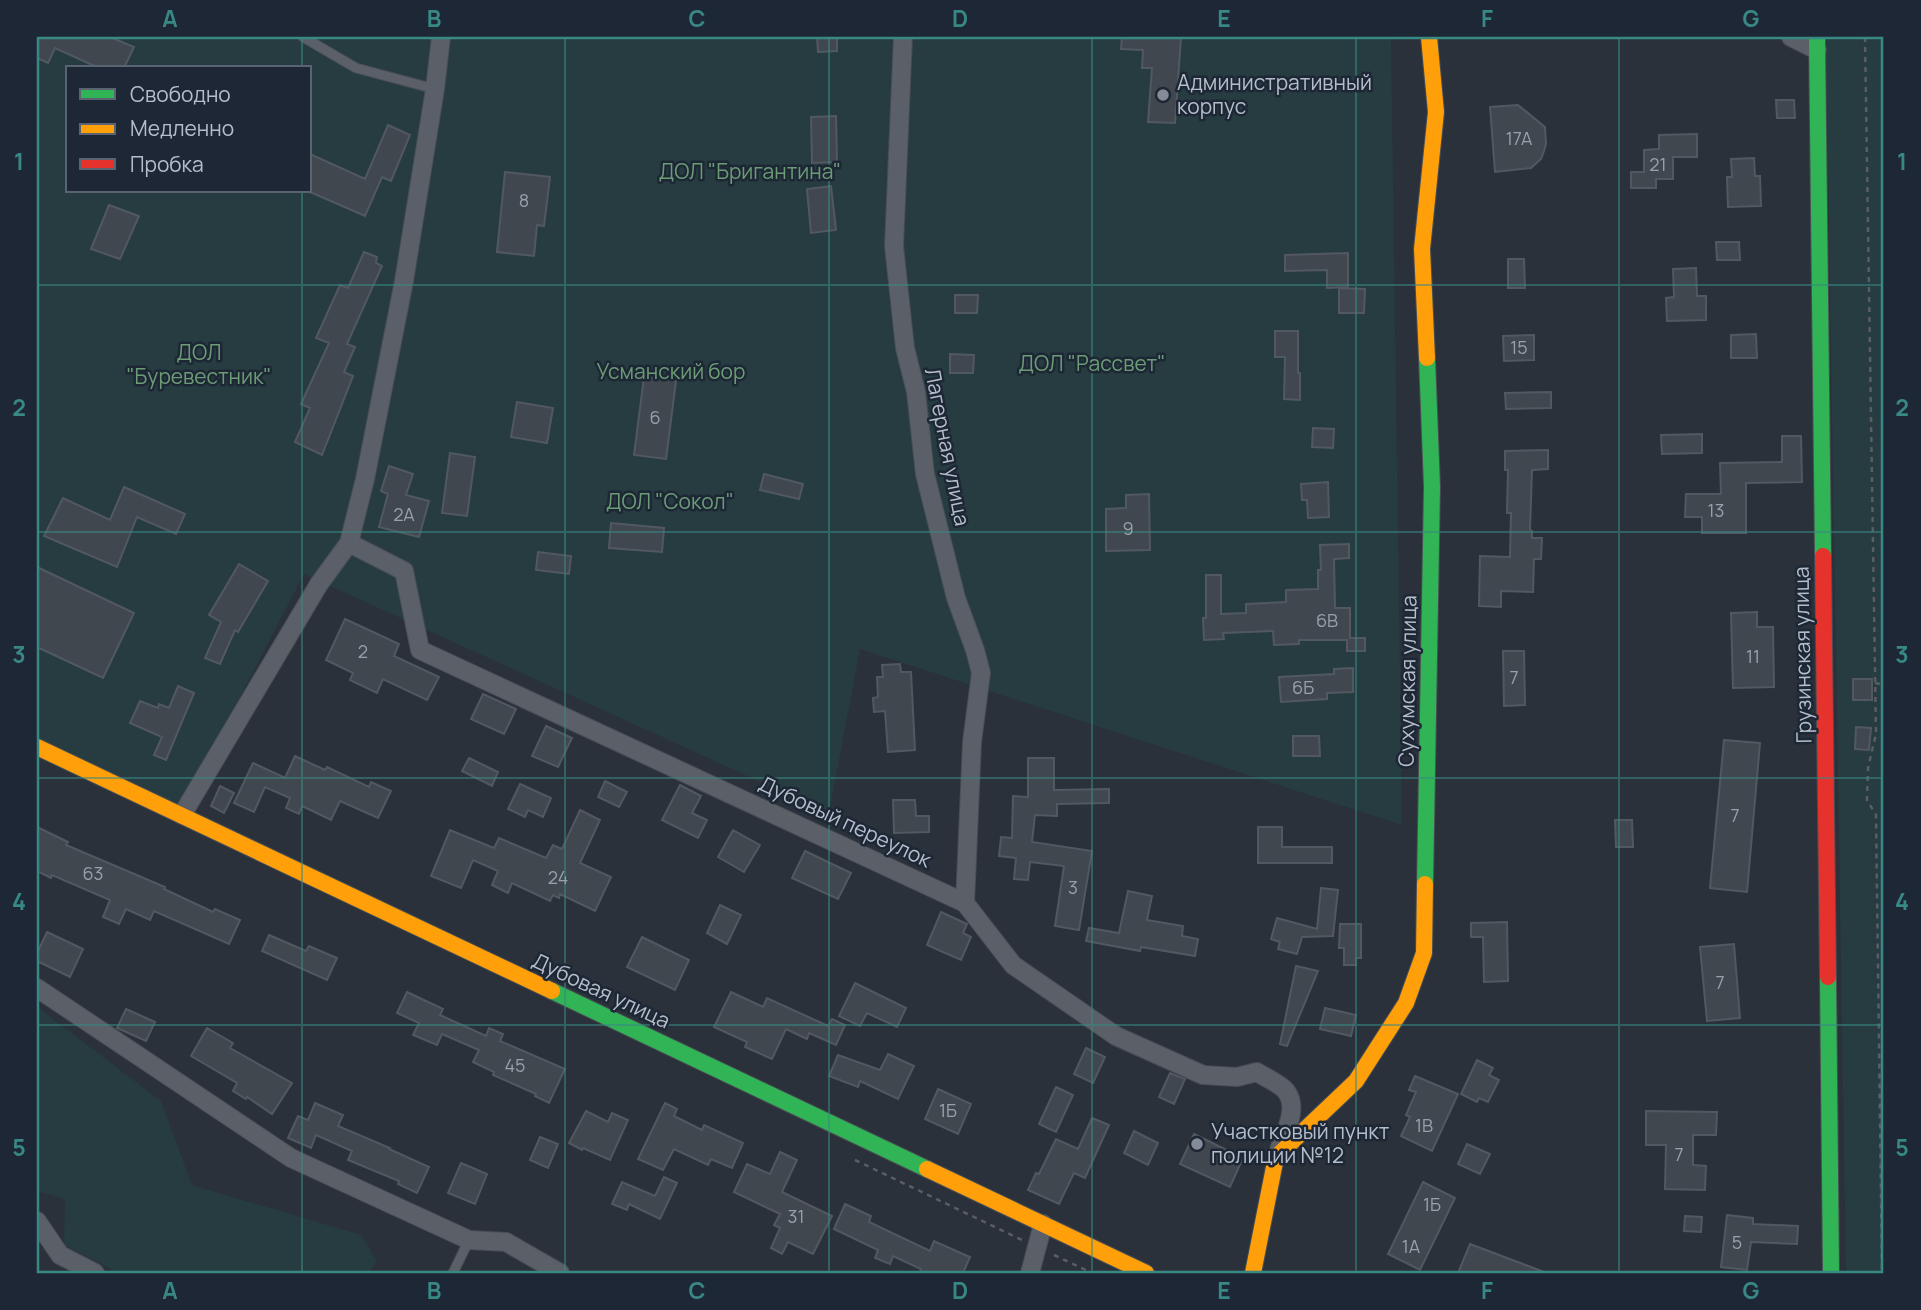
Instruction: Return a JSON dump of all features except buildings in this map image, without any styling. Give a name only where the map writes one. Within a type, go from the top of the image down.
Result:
[{"type":"street","points":[[182,815],[319,584],[349,543],[365,479],[404,281],[441,37]]},
{"type":"street","name":"Лагерная улица","points":[[903,37],[894,246],[905,348],[916,392],[925,474],[956,598],[981,673],[972,742],[965,903]]},
{"type":"street","name":"Сухумская улица","points":[[1276,1157],[1356,1081],[1406,1003],[1424,953],[1432,487],[1422,249],[1436,112],[1429,37]]},
{"type":"street","points":[[1791,37],[1817,43]]},
{"type":"street","name":"Грузинская улица","points":[[1817,43],[1831,1273]]},
{"type":"street","name":"Дубовый переулок","points":[[349,543],[404,571],[420,650],[965,903],[1013,965],[1116,1036],[1203,1075],[1237,1077],[1257,1072],[1285,1089],[1291,1101],[1291,1114],[1276,1157]]},
{"type":"street","name":"Дубовая улица","points":[[37,747],[1146,1273]]},
{"type":"street","points":[[37,988],[291,1158],[470,1240],[506,1242],[560,1273]]},
{"type":"street","points":[[1253,1273],[1276,1157]]},
{"type":"street","points":[[37,1221],[60,1255],[95,1273]]},
{"type":"street","points":[[1030,1273],[1043,1224]]},
{"type":"lane","points":[[303,37],[356,68],[435,89]]},
{"type":"lane","points":[[453,1273],[470,1240]]},
{"type":"path","points":[[1865,37],[1876,734],[1868,768],[1867,800],[1876,815],[1882,1273]]},
{"type":"path","points":[[1875,683],[1884,685]]},
{"type":"green space","name":"Усманский бор","points":[[37,37],[1391,37],[1402,825],[860,649],[829,813],[304,574],[182,808],[37,739]]},
{"type":"green space","points":[[1826,37],[1884,37],[1884,1273],[1846,1273]]},
{"type":"green space","points":[[37,1007],[161,1101],[192,1185],[361,1235],[377,1261],[369,1273],[119,1273],[64,1245],[65,1199],[37,1191]]},
{"type":"traffic: fast","points":[[1817,37],[1823,556]]},
{"type":"traffic: fast","points":[[1425,884],[1432,487],[1427,358]]},
{"type":"traffic: fast","points":[[1828,977],[1831,1273]]},
{"type":"traffic: fast","points":[[552,991],[927,1169]]},
{"type":"traffic: slow","points":[[1427,358],[1422,249],[1436,112],[1429,37]]},
{"type":"traffic: slow","points":[[37,747],[552,991]]},
{"type":"traffic: slow","points":[[1253,1273],[1276,1157],[1356,1081],[1406,1003],[1424,953],[1425,884]]},
{"type":"traffic: slow","points":[[927,1169],[1146,1273]]},
{"type":"traffic: jam","points":[[1823,556],[1828,977]]},
{"type":"place","name":"Административный корпус","points":[[1163,95]]},
{"type":"place","name":"Участковый пункт полиции №12","points":[[1197,1144]]},
{"type":"park label","name":"ДОЛ \"Бригантина\"","points":[[750,172]]},
{"type":"park label","name":"ДОЛ \"Рассвет\"","points":[[1092,364]]},
{"type":"park label","name":"ДОЛ \"Буревестник\"","points":[[199,365]]},
{"type":"park label","name":"ДОЛ \"Сокол\"","points":[[670,502]]}]
